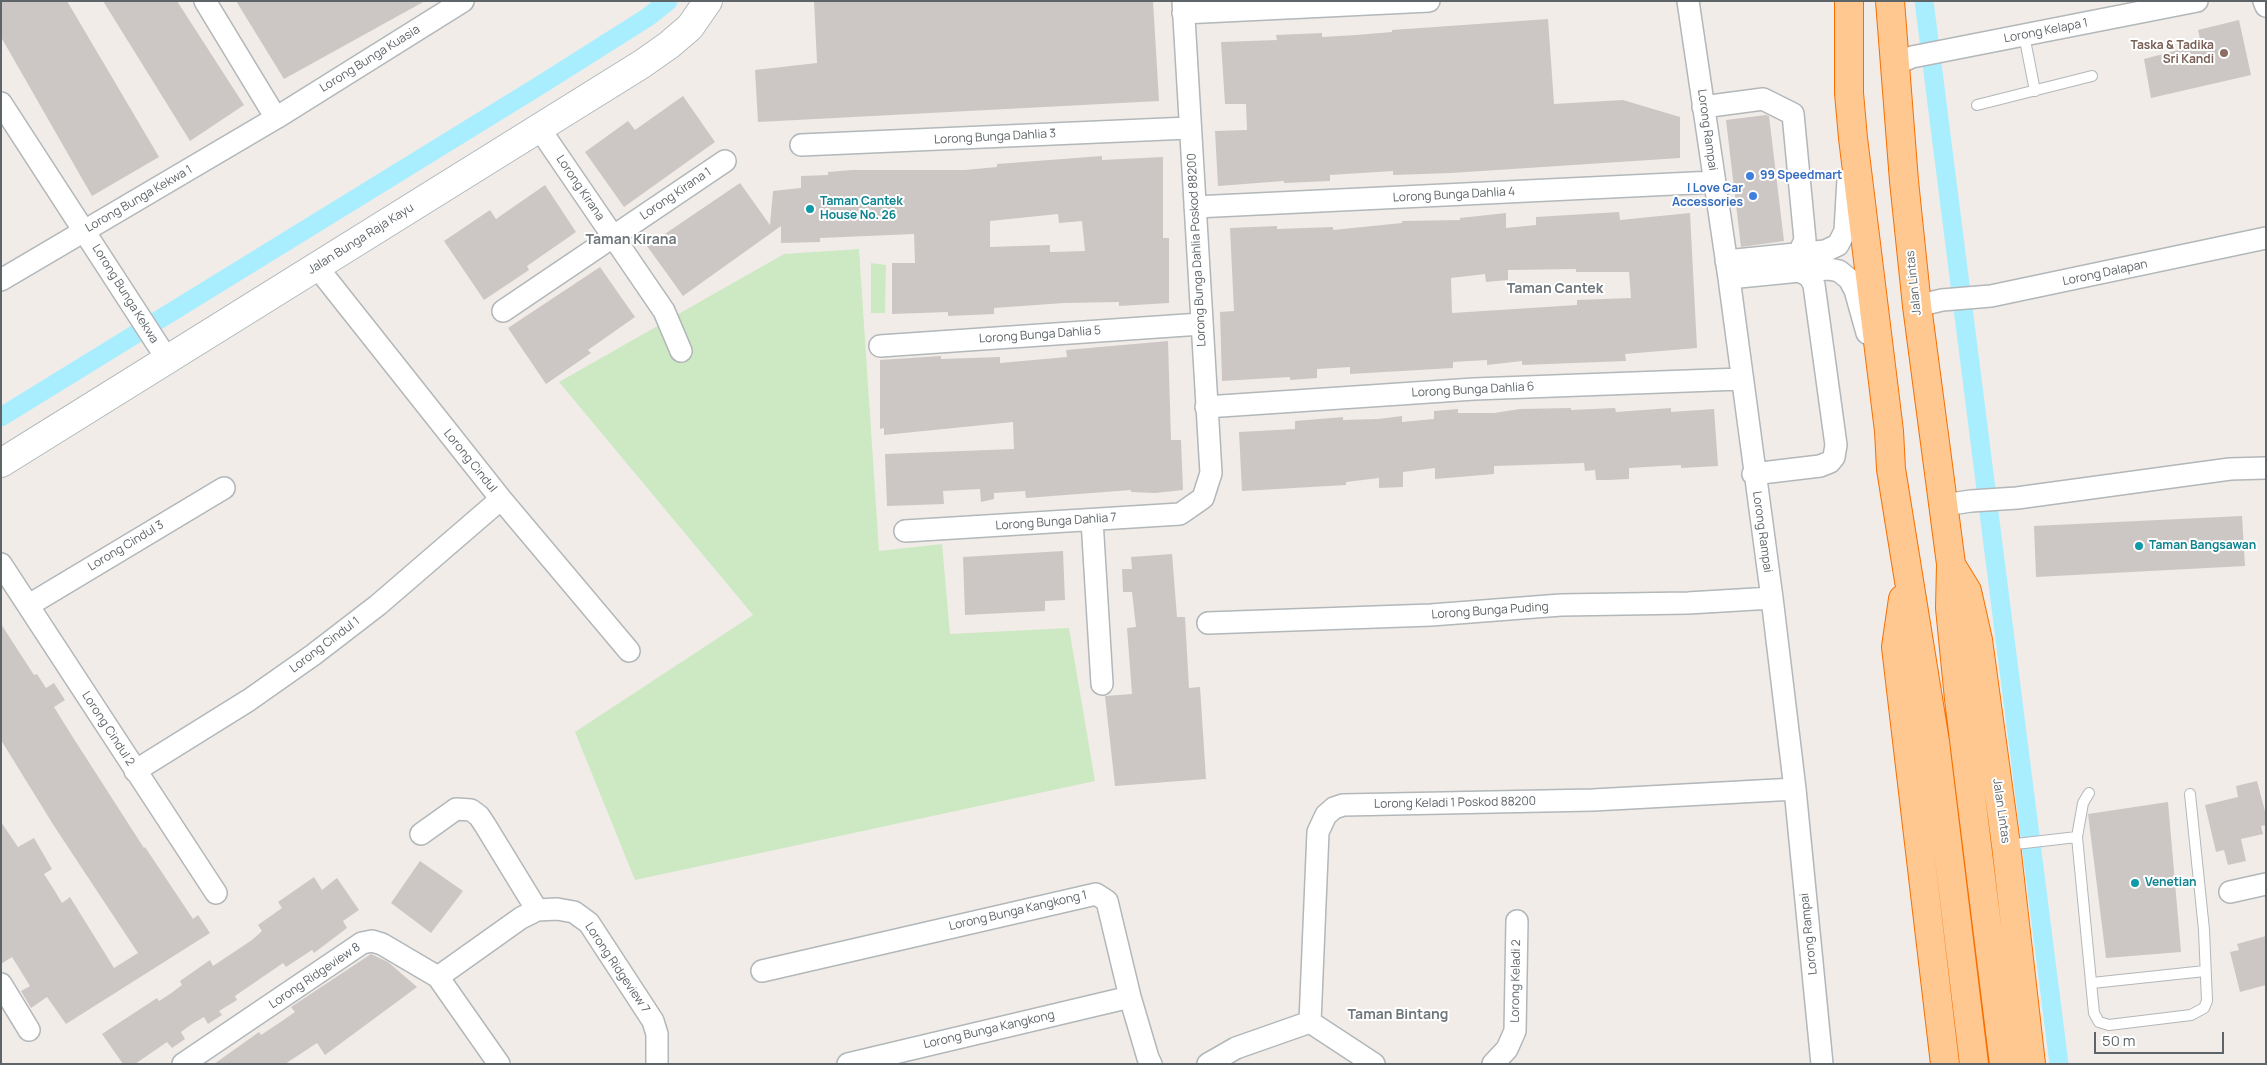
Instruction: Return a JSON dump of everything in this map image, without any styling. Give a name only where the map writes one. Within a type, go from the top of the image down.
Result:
[{"type":"highway","points":[[1836,1],[1849,93],[1889,431],[1891,468],[1934,742],[1974,1064]]},
{"type":"highway","points":[[1848,1],[1849,93]]},
{"type":"highway","name":"Jalan Lintas","points":[[1890,1],[1904,60],[1904,181],[1929,303],[1944,505],[1951,564],[1950,608],[1959,700],[2004,1064]]},
{"type":"highway","name":"Jalan Lintas","points":[[1951,564],[1967,591],[1978,640],[2006,845],[2031,1064]]},
{"type":"highway","points":[[1907,567],[1896,647],[1945,1064]]},
{"type":"street","points":[[205,1],[276,118]]},
{"type":"street","name":"Lorong Bunga Kuasia","points":[[276,118],[435,8],[463,1]]},
{"type":"street","name":"Jalan Bunga Raja Kayu","points":[[1,463],[160,349],[317,267],[669,45],[690,27],[708,1]]},
{"type":"street","points":[[1183,7],[1430,1]]},
{"type":"street","name":"Lorong Rampai","points":[[1688,1],[1727,270],[1753,474],[1772,598],[1795,789],[1822,1064]]},
{"type":"street","name":"Lorong Kelapa 1","points":[[1904,60],[2197,1]]},
{"type":"street","points":[[2264,1],[2266,6]]},
{"type":"street","name":"Lorong Bunga Dahlia Poskod 88200","points":[[1183,7],[1211,473],[1203,498]]},
{"type":"street","points":[[1703,107],[1762,99],[1793,114],[1806,240],[1799,262]]},
{"type":"street","name":"Lorong Bunga Kekwa","points":[[1,103],[7,127],[85,230],[160,349]]},
{"type":"street","name":"Lorong Bunga Kekwa 1","points":[[1,280],[276,118]]},
{"type":"street","name":"Lorong Kirana","points":[[539,128],[664,311],[681,351]]},
{"type":"street","name":"Lorong Bunga Dahlia 3","points":[[801,145],[1189,128]]},
{"type":"street","points":[[1727,270],[1799,262],[1838,245],[1843,238],[1853,138]]},
{"type":"street","name":"Lorong Kirana 1","points":[[503,311],[725,161]]},
{"type":"street","name":"Lorong Bunga Dahlia 4","points":[[1195,207],[1714,182]]},
{"type":"street","name":"Lorong Dalapan","points":[[1929,303],[1991,296],[2266,238]]},
{"type":"street","points":[[1799,262],[1838,271],[1849,279],[1855,290],[1889,431]]},
{"type":"street","points":[[1753,474],[1820,466],[1830,462],[1834,457],[1836,445],[1814,285],[1799,262]]},
{"type":"street","name":"Lorong Cindul","points":[[317,267],[501,499],[629,651]]},
{"type":"street","name":"Lorong Bunga Dahlia 5","points":[[880,346],[1201,324]]},
{"type":"street","name":"Lorong Bunga Dahlia 6","points":[[1206,408],[1474,389],[1740,378]]},
{"type":"street","points":[[1944,505],[2017,498],[2230,469],[2266,468]]},
{"type":"street","name":"Lorong Cindul 3","points":[[29,605],[224,488]]},
{"type":"street","name":"Lorong Bunga Dahlia 7","points":[[905,531],[1180,514],[1203,498]]},
{"type":"street","name":"Lorong Cindul 1","points":[[135,770],[249,700],[313,656],[378,605],[501,499]]},
{"type":"street","points":[[1092,520],[1102,684]]},
{"type":"street","name":"Lorong Cindul 2","points":[[1,564],[216,893]]},
{"type":"street","name":"Lorong Bunga Puding","points":[[1208,623],[1432,615],[1562,605],[1688,603],[1772,598]]},
{"type":"street","name":"Lorong Keladi 1 Poskod 88200","points":[[1310,1022],[1318,832],[1326,815],[1334,808],[1344,805],[1593,800],[1795,789]]},
{"type":"street","points":[[421,834],[456,809],[471,810],[486,825],[537,910]]},
{"type":"street","points":[[2230,892],[2266,884]]},
{"type":"street","name":"Lorong Bunga Kangkong 1","points":[[762,971],[1096,894],[1103,896],[1108,901],[1130,997],[1151,1064]]},
{"type":"street","name":"Lorong Ridgeview 7","points":[[438,977],[521,918],[537,910],[557,909],[574,912],[589,923],[653,1020],[657,1034],[657,1064]]},
{"type":"street","name":"Lorong Keladi 2","points":[[1493,1064],[1507,1049],[1515,1031],[1516,921]]},
{"type":"street","name":"Lorong Ridgeview 8","points":[[183,1064],[362,943],[372,941],[382,944],[438,977],[498,1064]]},
{"type":"street","points":[[1,984],[29,1030]]},
{"type":"street","name":"Lorong Bunga Kangkong","points":[[848,1064],[1130,997]]},
{"type":"street","points":[[1208,1064],[1236,1048],[1310,1022],[1374,1064]]},
{"type":"lane","points":[[2024,35],[2035,92]]},
{"type":"lane","points":[[1978,105],[2092,76]]},
{"type":"lane","points":[[2089,793],[2082,803],[2077,837],[2096,1018],[2099,1022],[2110,1025],[2198,1012],[2207,1002],[2204,930],[2190,794]]},
{"type":"lane","points":[[2006,845],[2054,838],[2077,837]]},
{"type":"lane","points":[[2092,983],[2206,971]]},
{"type":"green space","points":[[859,249],[879,551],[942,544],[950,634],[1069,628],[1095,781],[635,880],[575,732],[753,615],[559,382],[784,254]]},
{"type":"green space","points":[[871,263],[886,265],[885,313],[871,313]]},
{"type":"building","points":[[1,1],[67,1],[159,157],[92,196],[1,37]]},
{"type":"building","points":[[103,1],[177,1],[244,105],[190,141]]},
{"type":"building","points":[[236,1],[425,1],[284,79]]},
{"type":"building","points":[[814,1],[1153,1],[1159,101],[758,122],[755,70],[817,63]]},
{"type":"building","points":[[1548,19],[1554,104],[1623,100],[1680,117],[1680,158],[1451,173],[1393,175],[1393,171],[1330,175],[1330,181],[1284,183],[1284,181],[1218,186],[1215,131],[1247,130],[1246,104],[1225,104],[1221,42],[1277,40],[1276,35],[1322,33],[1322,37],[1356,35],[1392,32],[1392,30]]},
{"type":"building","points":[[2239,20],[2251,75],[2151,98],[2144,59],[2201,44],[2198,30]]},
{"type":"building","points":[[683,96],[715,142],[624,207],[585,152],[628,121],[635,130]]},
{"type":"building","points":[[1769,116],[1784,241],[1741,247],[1726,120]]},
{"type":"building","points":[[1102,156],[1102,160],[1163,157],[1163,238],[1169,238],[1169,303],[1119,306],[1119,302],[1064,303],[994,308],[994,314],[948,316],[948,312],[892,314],[892,263],[915,263],[914,234],[820,238],[820,242],[781,243],[781,226],[683,296],[647,246],[740,183],[770,225],[773,191],[801,188],[801,176],[828,175],[828,172],[852,170],[965,170],[997,167],[997,164]],"holes":[[[1058,214],[1059,223],[1082,221],[1085,251],[1050,252],[1050,245],[990,247],[990,221]]]},
{"type":"building","points":[[545,185],[576,232],[527,266],[529,270],[484,300],[444,241],[490,210],[496,219]]},
{"type":"building","points":[[1619,212],[1620,220],[1690,213],[1697,348],[1625,354],[1626,361],[1522,365],[1522,361],[1487,365],[1487,360],[1453,362],[1453,368],[1350,374],[1350,367],[1317,369],[1317,378],[1290,380],[1290,377],[1222,381],[1220,312],[1234,311],[1230,228],[1277,226],[1277,229],[1333,227],[1333,230],[1402,223],[1402,221],[1460,220],[1460,218],[1506,213],[1506,228],[1536,225],[1536,217]],"holes":[[[1576,269],[1576,272],[1629,272],[1631,298],[1577,300],[1577,305],[1452,313],[1451,278],[1485,274],[1486,282],[1508,280],[1508,270]]]},
{"type":"building","points":[[600,267],[635,317],[588,350],[591,353],[546,384],[508,328]]},
{"type":"building","points":[[1168,341],[1171,440],[1181,440],[1183,490],[1155,493],[1131,492],[1131,490],[1026,498],[1025,491],[994,493],[994,499],[981,502],[980,489],[943,491],[944,504],[887,506],[885,454],[1014,449],[1013,422],[884,435],[884,428],[880,429],[880,360],[941,356],[941,359],[1000,357],[1000,363],[1067,357],[1066,350]]},
{"type":"building","points":[[1571,408],[1571,410],[1615,408],[1616,412],[1671,408],[1671,412],[1714,409],[1718,466],[1681,468],[1681,465],[1629,468],[1629,479],[1608,480],[1596,480],[1595,470],[1585,471],[1584,463],[1494,466],[1494,474],[1435,479],[1435,468],[1403,472],[1403,487],[1379,488],[1379,478],[1346,482],[1346,485],[1242,491],[1239,432],[1295,429],[1295,421],[1343,417],[1343,420],[1402,416],[1402,422],[1434,419],[1434,411],[1458,409],[1458,413],[1494,413],[1520,409]]},
{"type":"building","name":"Taman Bangsawan","points":[[2242,516],[2245,566],[2036,577],[2034,526]]},
{"type":"building","points":[[1063,551],[1065,600],[1045,601],[1045,611],[965,615],[963,557]]},
{"type":"building","points":[[1172,554],[1177,617],[1185,617],[1189,688],[1200,687],[1206,779],[1115,786],[1105,696],[1132,694],[1127,628],[1136,627],[1132,592],[1123,592],[1122,569],[1132,569],[1131,557]]},
{"type":"building","points":[[1,624],[34,675],[37,674],[46,688],[54,683],[65,700],[54,707],[72,736],[144,848],[193,919],[198,915],[210,933],[66,1024],[47,997],[31,1008],[21,991],[30,986],[12,957],[1,964],[1,822],[18,847],[34,838],[52,869],[44,874],[62,903],[70,897],[114,968],[138,953],[54,826],[1,740]]},
{"type":"building","points":[[2257,781],[2266,815],[2266,825],[2261,826],[2263,834],[2241,839],[2246,861],[2228,865],[2224,850],[2216,852],[2205,805],[2238,797],[2236,786]]},
{"type":"building","name":"Venetian","points":[[2168,802],[2181,952],[2106,958],[2088,814]]},
{"type":"building","points":[[420,861],[463,891],[431,933],[391,903]]},
{"type":"building","points":[[314,877],[322,890],[337,878],[359,910],[343,921],[347,928],[314,953],[312,950],[286,967],[283,963],[235,996],[237,1000],[219,1011],[222,1015],[208,1024],[204,1017],[192,1024],[181,1032],[185,1039],[172,1048],[167,1042],[135,1064],[123,1064],[102,1034],[157,998],[159,1001],[170,994],[182,985],[180,981],[210,960],[213,966],[252,940],[262,931],[258,925],[282,908],[278,902]]},
{"type":"building","points":[[2266,936],[2266,985],[2240,992],[2230,952],[2239,950],[2237,944]]},
{"type":"building","points":[[371,954],[388,962],[417,987],[325,1055],[317,1043],[285,1064],[214,1064],[259,1032],[261,1035],[295,1012],[291,1007]]},
{"type":"waterway","points":[[1,417],[542,84],[648,17],[668,1]]},
{"type":"waterway","points":[[1924,1],[2059,1064]]},
{"type":"place","name":"Taska & Tadika Sri Kandi","points":[[2224,53]]},
{"type":"place","name":"99 Speedmart","points":[[1750,176]]},
{"type":"place","name":"I Love Car Accessories","points":[[1753,196]]},
{"type":"place","name":"Taman Cantek House No. 26","points":[[810,209]]},
{"type":"place","name":"Taman Bangsawan","points":[[2139,546]]},
{"type":"place","name":"Venetian","points":[[2135,883]]},
{"type":"district","name":"Taman Kirana","points":[[631,240]]},
{"type":"district","name":"Taman Cantek","points":[[1555,289]]},
{"type":"district","name":"Taman Bintang","points":[[1398,1015]]}]
